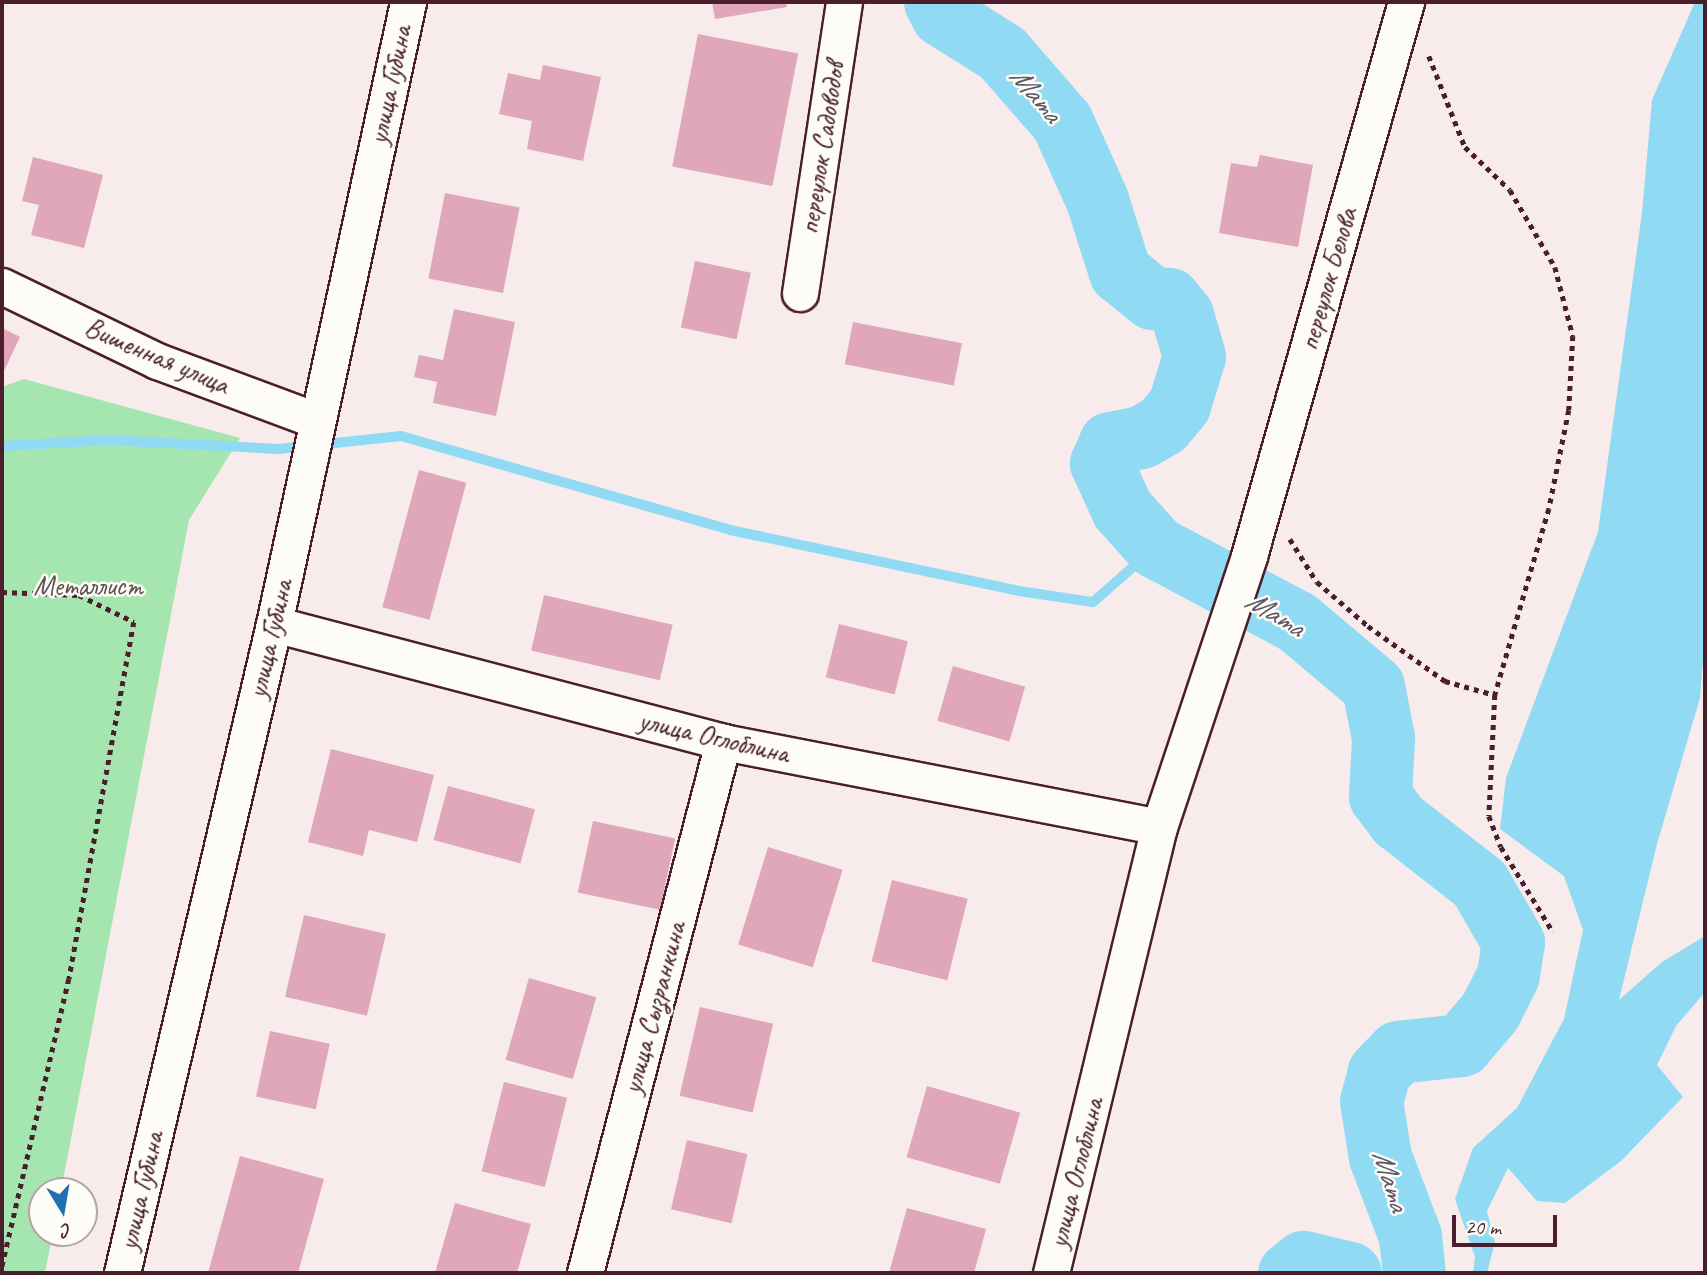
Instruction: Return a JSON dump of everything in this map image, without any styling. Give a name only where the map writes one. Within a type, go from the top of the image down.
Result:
[{"type":"street","name":"улица Губина","points":[[121,1273],[274,624],[408,2]]},
{"type":"street","name":"переулок Садоводов","points":[[800,293],[844,2]]},
{"type":"street","name":"переулок Белова","points":[[1250,556],[1406,2]]},
{"type":"street","name":"Вишенная улица","points":[[2,286],[157,361],[316,420]]},
{"type":"street","name":"улица Оглоблина","points":[[1051,1273],[1159,827],[1250,556]]},
{"type":"street","name":"улица Оглоблина","points":[[274,624],[723,742],[1159,827]]},
{"type":"street","name":"улица Сызранкина","points":[[584,1273],[723,742]]},
{"type":"path","points":[[1406,2],[1465,147],[1510,190],[1555,268],[1573,336],[1569,410],[1549,509],[1495,695],[1489,816],[1501,847],[1553,932]]},
{"type":"path","points":[[1265,500],[1317,582],[1368,626],[1445,681],[1495,695]]},
{"type":"path","points":[[2,592],[79,595],[134,622],[69,979],[2,1267]]},
{"type":"green space","name":"Металлист","points":[[24,379],[240,438],[189,520],[64,1177],[28,1177],[28,1247],[50,1247],[45,1273],[2,1273],[2,387]]},
{"type":"water","points":[[1695,2],[1705,2],[1705,637],[1700,698],[1657,844],[1619,1000],[1662,962],[1705,936],[1705,992],[1676,1026],[1657,1065],[1683,1097],[1621,1161],[1565,1203],[1537,1201],[1508,1168],[1487,1211],[1495,1242],[1487,1273],[1473,1273],[1475,1257],[1455,1199],[1473,1148],[1517,1108],[1564,1019],[1583,930],[1564,876],[1500,829],[1506,778],[1598,532],[1642,213],[1652,100]]},
{"type":"building","points":[[712,2],[786,2],[787,7],[715,19]]},
{"type":"building","points":[[698,34],[798,53],[772,186],[672,167]]},
{"type":"building","points":[[543,65],[601,77],[583,161],[527,149],[532,121],[499,114],[508,73],[540,80]]},
{"type":"building","points":[[1260,155],[1313,165],[1298,247],[1219,233],[1231,163],[1257,167]]},
{"type":"building","points":[[33,157],[103,175],[84,248],[31,235],[39,205],[22,201]]},
{"type":"building","points":[[445,193],[520,208],[503,293],[428,278]]},
{"type":"building","points":[[695,261],[751,273],[737,339],[681,328]]},
{"type":"building","points":[[454,309],[515,322],[496,416],[433,403],[437,382],[414,377],[419,355],[443,360]]},
{"type":"building","points":[[853,322],[962,343],[954,385],[845,364]]},
{"type":"building","points":[[2,328],[20,337],[2,375]]},
{"type":"building","points":[[419,470],[466,483],[430,620],[382,607]]},
{"type":"building","points":[[544,595],[673,625],[660,680],[531,651]]},
{"type":"building","points":[[839,624],[908,641],[895,695],[826,677]]},
{"type":"building","points":[[953,666],[1025,687],[1009,741],[937,721]]},
{"type":"building","points":[[331,749],[434,775],[417,842],[369,830],[363,856],[308,842]]},
{"type":"building","points":[[448,786],[535,809],[520,863],[434,840]]},
{"type":"building","points":[[593,821],[675,838],[660,910],[578,892]]},
{"type":"building","points":[[768,847],[843,870],[813,967],[738,945]]},
{"type":"building","points":[[892,880],[968,899],[947,980],[872,962]]},
{"type":"building","points":[[304,915],[386,934],[367,1016],[285,997]]},
{"type":"building","points":[[529,978],[596,997],[573,1079],[506,1060]]},
{"type":"building","points":[[700,1007],[773,1024],[753,1113],[680,1096]]},
{"type":"building","points":[[270,1031],[330,1044],[316,1109],[256,1097]]},
{"type":"building","points":[[504,1082],[567,1098],[545,1187],[482,1171]]},
{"type":"building","points":[[927,1086],[1020,1113],[1000,1184],[907,1157]]},
{"type":"building","points":[[687,1140],[747,1154],[731,1223],[671,1209]]},
{"type":"building","points":[[240,1156],[324,1179],[298,1273],[208,1273]]},
{"type":"building","points":[[455,1203],[531,1224],[517,1273],[435,1273]]},
{"type":"building","points":[[907,1208],[986,1229],[974,1273],[889,1273]]},
{"type":"waterway","name":"Мата","points":[[935,2],[942,15],[1002,53],[1062,122],[1097,200],[1120,272],[1152,298],[1169,299],[1182,315],[1194,356],[1179,405],[1162,425],[1141,437],[1110,443],[1101,463],[1122,509],[1156,547],[1297,622],[1373,686],[1383,738],[1380,796],[1398,820],[1479,883],[1513,942],[1508,975],[1490,1011],[1461,1045],[1398,1052],[1379,1072],[1371,1101],[1380,1157],[1410,1236],[1414,1273]]},
{"type":"waterway","points":[[2,446],[108,440],[278,449],[401,436],[730,530],[1019,591],[1093,602],[1156,547]]},
{"type":"waterway","name":"Мата","points":[[1289,1273],[1303,1262],[1350,1273]]}]
